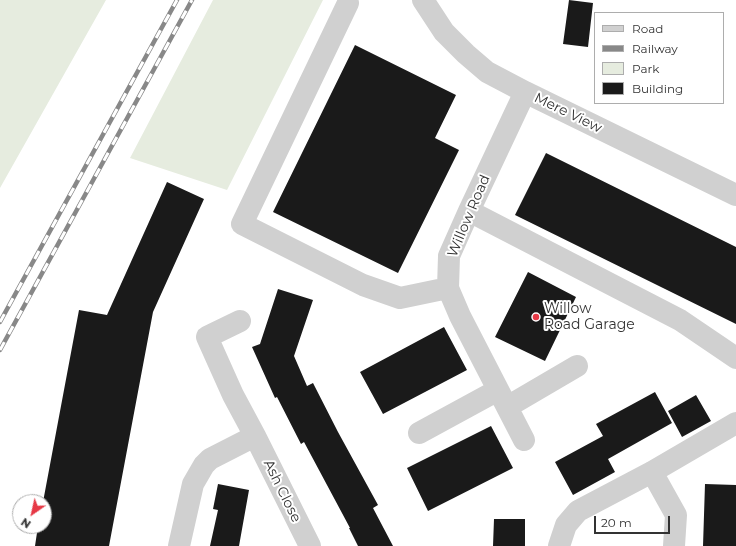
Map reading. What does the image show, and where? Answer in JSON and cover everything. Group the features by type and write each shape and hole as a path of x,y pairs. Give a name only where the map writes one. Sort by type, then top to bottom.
{"street":[{"name":"Mere View","path":"423,0 444,32 487,72 736,195"},
{"path":"348,3 242,224 363,285 400,298 448,288"},
{"name":"Willow Road","path":"524,440 460,316 448,288 449,256 525,92"},
{"path":"469,211 680,320 736,358"},
{"name":"Ash Close","path":"240,321 207,337 233,395 310,546"},
{"path":"419,433 578,366"},
{"path":"558,546 566,525 578,511 652,472 736,424"},
{"path":"179,546 194,484 204,465 210,459 255,436"},
{"path":"652,472 676,515 674,546"}],"green space":[{"path":"0,0 106,0 0,188"},
{"path":"213,0 323,0 227,190 130,158"}],"building":[{"path":"569,0 593,3 588,47 563,44"},
{"path":"355,45 456,95 435,138 459,150 398,273 273,212"},
{"path":"546,153 736,247 736,324 515,215"},
{"path":"167,182 204,199 153,312 109,546 35,546 37,534 52,534 52,494 44,494 79,310 107,315"},
{"name":"Willow Road Garage","path":"528,272 576,297 545,361 495,337"},
{"path":"278,289 313,300 294,356 307,386 313,383 378,505 373,508 393,546 358,546 304,442 301,444 277,397 275,398 252,347 260,344"},
{"path":"444,327 467,370 383,414 360,372"},
{"path":"655,392 672,423 608,459 615,472 573,495 555,462 603,436 596,424"},
{"path":"696,395 711,421 682,437 668,411"},
{"path":"491,426 513,468 428,511 407,468"},
{"path":"218,484 249,490 239,546 210,546 218,510 213,509"},
{"path":"705,484 736,485 736,546 703,546"},
{"path":"494,519 525,519 525,546 493,546"}],"railway":[{"path":"0,322 177,0"},
{"path":"0,350 192,0"}],"place":[{"name":"Willow Road Garage","path":"536,317"}]}
